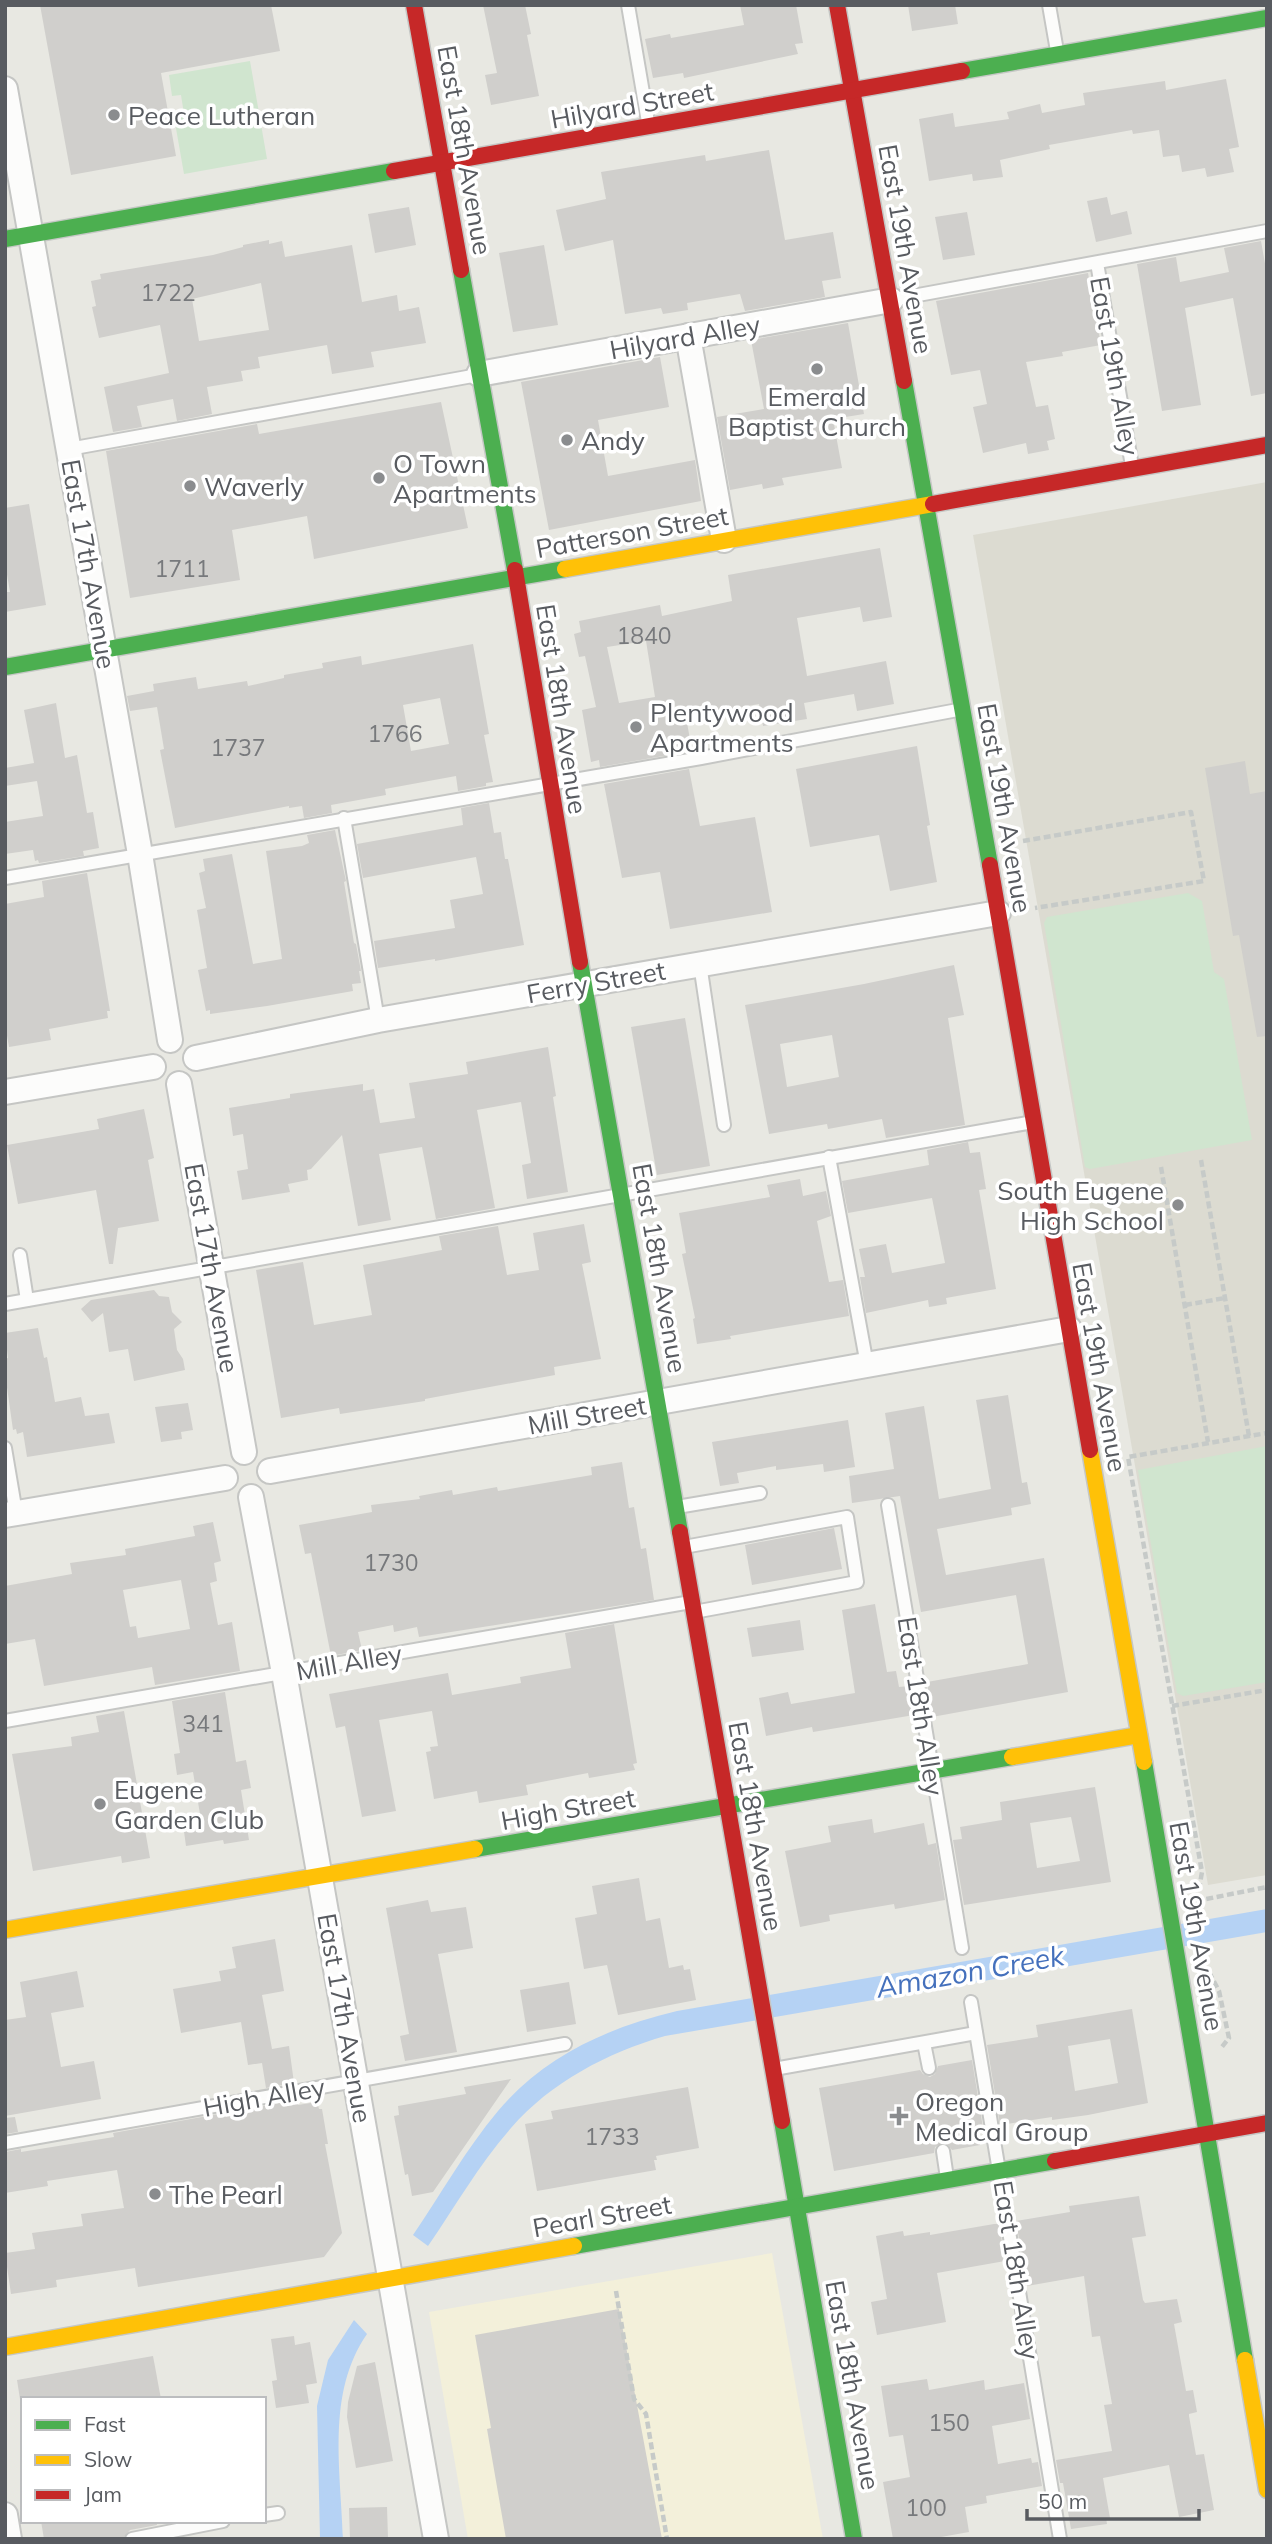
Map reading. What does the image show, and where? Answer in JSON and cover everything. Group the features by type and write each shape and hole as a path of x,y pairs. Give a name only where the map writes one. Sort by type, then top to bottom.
{"main road":[{"name":"East 18th Avenue","path":"414,5 516,577 854,2539"},
{"name":"East 19th Avenue","path":"836,5 963,709 1267,2490"},
{"name":"Hilyard Street","path":"5,239 1265,17"},
{"name":"Patterson Street","path":"5,667 1267,445"},
{"name":"High Street","path":"5,1930 1139,1735"},
{"name":"Pearl Street","path":"5,2347 1267,2123"}],"street":[{"name":"East 17th Avenue","path":"5,89 140,854 170,1040"},
{"name":"Hilyard Alley","path":"479,374 891,300"},
{"path":"688,336 724,540"},
{"name":"Ferry Street","path":"196,1058 378,1020 998,913"},
{"path":"170,1040 187,1044 196,1058 193,1075 179,1084 162,1081 152,1067 156,1050 170,1040"},
{"path":"5,1092 152,1067"},
{"name":"East 17th Avenue","path":"179,1084 244,1452"},
{"name":"Mill Street","path":"270,1471 1069,1329"},
{"path":"244,1452 261,1457 270,1471 265,1488 251,1497 234,1493 225,1478 230,1461 244,1452"},
{"path":"11,1514 225,1478"},
{"name":"East 17th Avenue","path":"251,1497 436,2539"},
{"path":"5,2515 9,2539"}],"lane":[{"path":"628,5 649,127"},
{"path":"1049,5 1057,55"},
{"path":"891,300 1267,231"},
{"name":"East 19th Alley","path":"1097,263 1133,469"},
{"path":"69,449 479,374"},
{"path":"5,878 963,709"},
{"path":"344,818 378,1020"},
{"path":"700,964 724,1125"},
{"path":"5,1304 1033,1122"},
{"path":"829,1157 867,1365"},
{"path":"20,1255 27,1300"},
{"path":"5,1448 11,1514"},
{"path":"676,1507 761,1493"},
{"name":"East 18th Alley","path":"888,1505 962,1948"},
{"name":"Mill Alley","path":"5,1721 694,1607 746,1604 756,1599 857,1582 847,1517 683,1547"},
{"name":"East 18th Alley","path":"971,2002 1060,2539"},
{"path":"774,2070 976,2034"},
{"path":"924,2043 929,2068"},
{"name":"High Alley","path":"5,2143 565,2044"},
{"path":"943,2151 947,2178"},
{"path":"132,2539 213,2523"}],"path":[{"path":"1023,841 1191,813 1202,867 1204,881 1035,908"},
{"path":"1201,1160 1249,1436"},
{"path":"1161,1167 1208,1443"},
{"path":"1185,1305 1225,1298"},
{"path":"1267,1433 1128,1457 1202,1872 1197,1901 1267,1887"},
{"path":"1172,1706 1267,1690"},
{"path":"1207,1967 1219,1991 1229,2038"},
{"path":"616,2291 634,2399 646,2414 667,2539"}],"shaded area":[{"name":"South Eugene High School","path":"1267,482 1267,1875 1208,1885 973,535"},
{"path":"772,2253 823,2539 468,2539 429,2312"}],"green space":[{"path":"250,61 267,159 184,174 174,117 184,114 181,95 172,96 169,75"},
{"path":"1188,893 1202,901 1214,972 1224,979 1252,1140 1090,1169 1085,1167 1044,923 1047,917"},
{"path":"1267,1446 1267,1682 1183,1696 1177,1693 1138,1470"}],"water":[{"name":"Amazon Creek","path":"1267,1909 1267,1932 665,2036 622,2051 562,2083 511,2128 478,2171 428,2246 413,2235 475,2141 516,2092 557,2059 603,2035 677,2011"},
{"path":"354,2320 367,2334 354,2357 341,2407 339,2459 343,2539 320,2539 317,2406 328,2360"}],"building":[{"name":"Peace Lutheran","path":"40,5 271,5 280,51 161,73 176,156 71,175"},
{"path":"483,5 525,5 531,34 527,35 539,96 491,105 485,75 497,73"},
{"path":"740,5 796,5 803,43 795,44 798,54 684,78 683,73 653,78 645,39 670,34 671,38 744,25"},
{"path":"908,5 955,5 958,24 912,31"},
{"path":"1226,79 1239,147 1229,149 1234,172 1207,177 1205,168 1182,172 1179,155 1163,157 1159,130 1133,134 1132,130 1049,145 1050,149 1000,160 1003,177 973,181 972,174 929,181 919,119 953,113 955,127 1009,119 1007,112 1040,104 1042,113 1085,105 1083,93 1165,81 1166,90"},
{"path":"769,150 785,240 833,232 841,278 822,281 825,297 745,311 740,294 687,303 688,310 663,314 661,308 625,314 613,240 565,251 556,210 606,199 601,172 705,155 706,161"},
{"path":"1107,197 1111,215 1127,211 1132,234 1096,242 1087,201"},
{"path":"409,207 416,245 375,253 368,214"},
{"path":"967,212 975,255 943,260 935,217"},
{"path":"269,240 269,244 282,241 285,257 352,245 362,302 397,295 399,311 419,307 426,343 371,352 374,367 332,374 327,345 258,357 260,368 241,371 243,381 207,387 212,414 177,421 173,399 137,406 142,427 113,432 104,387 169,373 160,325 99,338 92,307 96,306 91,281 101,279 100,274 213,255","holes":["261,283 269,330 199,341 192,299"]},
{"path":"1261,241 1267,275 1267,393 1251,396 1233,298 1185,308 1201,405 1162,411 1137,264 1176,257 1180,282 1229,272 1224,248"},
{"path":"544,245 558,325 513,332 499,253"},
{"path":"1088,273 1101,345 1062,352 1063,356 1026,362 1036,407 1048,405 1055,439 1047,441 1049,450 1028,454 1026,443 983,453 973,407 987,404 980,370 951,375 936,301"},
{"path":"848,323 864,414 833,419 842,468 782,478 784,485 763,489 762,484 730,490 717,417 764,409 751,340"},
{"name":"Andy","path":"660,357 669,407 598,420 608,476 695,460 701,501 549,530 521,382"},
{"path":"441,402 468,528 314,559 307,516 232,530 240,580 130,598 106,451 257,424 259,434"},
{"path":"29,504 46,605 5,612 5,592 10,592 5,563 5,508"},
{"path":"880,548 892,617 863,622 860,607 797,618 807,676 886,661 894,704 857,711 854,694 804,703 807,719 763,726 759,704 686,717 691,745 685,746 686,752 600,767 599,760 591,762 582,710 596,707 585,656 579,657 574,634 581,632 579,621 660,605 662,616 732,601 728,575","holes":["646,641 655,697 619,703 607,647"]},
{"path":"473,644 489,734 484,735 493,782 486,783 486,786 458,791 456,776 385,789 386,795 331,805 332,813 304,818 302,806 289,806 175,828 160,750 164,749 157,707 130,711 127,696 154,691 153,684 196,677 198,689 247,681 248,686 284,678 284,675 323,668 322,663 361,656 362,665","holes":["440,698 449,744 411,751 403,705"]},
{"path":"56,703 65,758 77,755 87,813 93,812 99,848 83,851 84,856 39,863 38,860 35,861 33,850 5,854 5,822 43,816 37,781 5,786 5,768 34,763 24,710"},
{"path":"917,746 937,882 890,891 879,835 810,847 796,769"},
{"path":"1245,761 1250,794 1267,791 1267,1036 1257,1037 1239,935 1233,936 1205,768"},
{"path":"689,769 700,826 755,817 772,912 670,929 660,872 622,878 604,784"},
{"path":"489,803 494,833 501,832 505,859 508,859 524,945 378,968 374,941 455,928 450,900 483,894 476,857 363,878 357,844 463,825 461,808"},
{"path":"335,830 346,881 344,882 361,983 352,984 353,991 210,1014 210,1010 206,1011 198,970 207,968 197,910 206,908 199,873 205,871 203,859 232,854 253,964 282,959 266,851 302,846 309,843 307,835"},
{"path":"87,873 110,1011 107,1011 108,1018 49,1029 51,1040 9,1047 5,1024 5,904 44,897 42,881"},
{"path":"954,965 964,1015 948,1018 965,1125 886,1138 882,1119 828,1129 827,1124 769,1134 745,1005","holes":["832,1035 839,1077 787,1087 780,1044"]},
{"path":"685,1018 710,1166 657,1175 631,1027"},
{"path":"548,1047 568,1192 527,1199 522,1165 531,1163 521,1102 477,1110 495,1208 436,1219 422,1147 379,1154 391,1220 358,1226 342,1135 311,1169 307,1170 308,1180 288,1184 290,1192 242,1200 237,1171 248,1169 243,1134 233,1136 229,1108 290,1098 290,1094 363,1084 363,1091 374,1089 380,1123 415,1118 409,1083 468,1074 466,1062"},
{"path":"144,1109 154,1158 148,1160 159,1221 118,1228 113,1264 109,1264 96,1190 18,1204 7,1145 99,1129 97,1119"},
{"path":"968,1142 970,1153 980,1152 986,1189 979,1190 996,1289 946,1298 947,1304 929,1307 928,1300 866,1313 860,1277 865,1277 859,1249 886,1244 892,1273 945,1263 932,1198 848,1213 842,1181 929,1165 927,1150"},
{"path":"800,1179 803,1196 826,1191 831,1216 817,1221 829,1282 843,1280 849,1316 697,1344 695,1318 682,1254 686,1253 679,1213 770,1197 767,1185"},
{"path":"584,1224 591,1262 582,1264 601,1359 554,1367 555,1375 425,1401 340,1414 339,1408 281,1418 256,1270 303,1262 314,1325 372,1315 363,1265 442,1250 439,1236 498,1226 507,1275 539,1270 533,1233"},
{"path":"154,1290 159,1296 169,1297 172,1312 182,1322 174,1329 177,1350 183,1359 185,1370 134,1381 128,1349 109,1352 103,1313 92,1322 81,1309 91,1300"},
{"path":"38,1328 44,1358 47,1357 55,1402 81,1397 85,1416 109,1413 115,1443 27,1457 23,1432 17,1434 16,1429 13,1430 5,1373 5,1359 8,1358 5,1333"},
{"path":"1008,1395 1022,1483 1027,1482 1031,1504 1011,1508 1012,1515 937,1529 946,1575 1044,1558 1068,1692 932,1717 927,1682 1028,1664 1016,1595 921,1612 900,1496 852,1503 849,1476 894,1469 885,1413 924,1406 939,1499 991,1489 976,1400"},
{"path":"188,1403 193,1430 181,1432 182,1439 161,1442 155,1407"},
{"path":"848,1420 855,1467 824,1472 823,1464 776,1470 776,1466 737,1473 739,1483 720,1486 712,1442"},
{"path":"622,1462 629,1508 634,1507 641,1549 646,1548 654,1600 419,1637 417,1627 394,1632 393,1625 358,1632 362,1650 331,1656 311,1553 305,1554 299,1525 372,1512 371,1505 420,1499 419,1496 452,1490 453,1495 497,1487 498,1491 592,1475 591,1467"},
{"path":"213,1522 221,1561 214,1563 217,1581 210,1583 218,1625 232,1622 240,1671 155,1685 152,1667 44,1686 35,1639 5,1644 5,1586 72,1574 70,1563 126,1555 125,1549 195,1536 193,1526","holes":["181,1580 190,1629 138,1638 136,1626 130,1627 123,1590"]},
{"path":"834,1528 842,1569 752,1585 745,1545"},
{"path":"875,1604 887,1672 896,1671 899,1687 909,1686 914,1715 813,1732 812,1727 766,1736 759,1698 788,1692 791,1704 855,1693 842,1610"},
{"path":"800,1620 804,1650 752,1657 747,1628"},
{"path":"614,1624 637,1763 633,1764 635,1770 589,1778 588,1773 526,1785 528,1795 479,1803 477,1791 434,1799 426,1752 431,1751 430,1747 438,1746 432,1711 379,1720 396,1811 362,1817 345,1726 336,1728 329,1694 448,1673 452,1695 521,1683 520,1677 571,1668 565,1633"},
{"path":"225,1692 236,1762 246,1760 251,1788 241,1790 249,1840 224,1844 223,1840 186,1846 182,1817 200,1814 193,1772 177,1775 174,1754 180,1753 172,1701"},
{"name":"Eugene Garden Club","path":"124,1711 150,1858 122,1863 121,1856 33,1871 12,1754 72,1746 71,1737 99,1732 96,1716"},
{"path":"1095,1787 1111,1882 964,1905 953,1840 962,1839 960,1827 1002,1820 1000,1802","holes":["1071,1817 1080,1861 1037,1868 1030,1823"]},
{"path":"872,1819 874,1833 924,1823 928,1845 936,1843 945,1900 895,1909 894,1904 829,1915 830,1921 800,1927 785,1851 831,1842 828,1826"},
{"path":"639,1878 646,1921 660,1918 669,1968 683,1965 684,1970 690,1969 696,2000 618,2015 607,1965 584,1969 575,1918 597,1914 592,1886"},
{"path":"428,1900 431,1912 466,1907 473,1948 438,1954 457,2052 405,2061 400,2036 409,2034 386,1908"},
{"path":"275,1939 284,1991 262,1995 272,2049 289,2046 294,2083 266,2088 262,2063 248,2065 241,2022 181,2033 173,1989 221,1981 219,1971 236,1968 232,1947"},
{"path":"77,1971 84,2007 51,2013 61,2067 94,2061 101,2099 5,2116 5,2020 26,2017 20,1982"},
{"path":"569,1982 576,2024 527,2032 520,1990"},
{"path":"1132,2009 1148,2103 1088,2115 1000,2125 987,2045 1038,2037 1036,2025","holes":["1110,2039 1118,2083 1075,2091 1068,2046"]},
{"name":"Oregon Medical Group","path":"972,2060 983,2128 977,2128 980,2145 952,2150 947,2143 941,2143 935,2147 934,2153 834,2171 819,2088 920,2070 930,2077 935,2074 938,2066"},
{"path":"511,2079 433,2192 412,2196 408,2174 405,2175 394,2116 399,2115 398,2106 466,2094 464,2087"},
{"path":"688,2087 699,2148 656,2156 656,2170 537,2191 525,2124 553,2119 551,2111"},
{"name":"The Pearl","path":"297,2100 298,2105 317,2102 319,2109 322,2109 328,2144 325,2144 342,2233 324,2257 138,2287 135,2268 56,2280 57,2287 11,2294 5,2253 35,2249 32,2233 83,2226 81,2214 124,2208 117,2170 47,2181 48,2186 5,2193 5,2152 21,2149 21,2152 114,2137 113,2133"},
{"path":"15,2117 18,2132 5,2134 5,2118"},
{"path":"1139,2196 1146,2236 1132,2238 1143,2300 1145,2303 1177,2299 1182,2322 1174,2324 1186,2391 1193,2390 1197,2412 1189,2416 1196,2455 1204,2454 1214,2510 1179,2517 1169,2465 1103,2478 1110,2518 1106,2518 1107,2524 1071,2529 1056,2460 1112,2451 1104,2405 1112,2404 1100,2336 1092,2337 1084,2276 1027,2286 1016,2221 1070,2212 1069,2206"},
{"path":"999,2224 1005,2261 937,2273 946,2322 877,2335 871,2302 887,2299 876,2236 903,2231 904,2236 930,2232 930,2235"},
{"path":"619,2309 662,2539 506,2539 487,2429 491,2428 475,2335"},
{"path":"294,2336 295,2345 310,2342 317,2383 306,2385 309,2403 276,2408 272,2381 277,2380 271,2339"},
{"path":"153,2356 161,2397 20,2399 17,2380"},
{"path":"375,2362 393,2461 356,2468 347,2417 348,2402 357,2366"},
{"path":"927,2379 929,2390 984,2380 985,2390 1024,2383 1030,2419 992,2426 998,2464 1031,2458 1032,2463 1038,2462 1042,2486 986,2496 987,2503 965,2507 969,2532 930,2539 893,2539 883,2482 910,2477 903,2435 889,2437 881,2386"},
{"path":"387,2507 388,2539 350,2539 349,2508"},
{"path":"41,2523 157,2525 130,2530 124,2537 113,2539 44,2539"}],"traffic: fast":[{"path":"962,71 1267,18"},
{"path":"5,239 394,171"},
{"path":"461,270 515,570"},
{"path":"904,381 990,865"},
{"path":"5,667 565,569"},
{"path":"580,962 680,1532"},
{"path":"475,1849 1012,1757"},
{"path":"1144,1762 1245,2360"},
{"path":"782,2121 854,2539"},
{"path":"574,2246 1055,2161"}],"traffic: slow":[{"path":"565,569 933,504"},
{"path":"1090,1450 1144,1762"},
{"path":"1012,1757 1139,1735"},
{"path":"5,1930 475,1849"},
{"path":"5,2347 574,2246"},
{"path":"1245,2360 1267,2490"}],"traffic: jam":[{"path":"414,5 461,270"},
{"path":"837,5 904,381"},
{"path":"394,171 962,71"},
{"path":"933,504 1267,445"},
{"path":"515,570 580,962"},
{"path":"990,865 1090,1450"},
{"path":"680,1532 782,2121"},
{"path":"1055,2161 1267,2123"}],"place":[{"name":"Peace Lutheran","path":"114,115"},
{"name":"Emerald Baptist Church","path":"817,369"},
{"name":"Andy","path":"567,440"},
{"name":"O Town Apartments","path":"379,478"},
{"name":"Waverly","path":"190,486"},
{"name":"Plentywood Apartments","path":"636,727"},
{"name":"South Eugene High School","path":"1178,1205"},
{"name":"Eugene Garden Club","path":"100,1804"},
{"name":"Oregon Medical Group","path":"899,2116"},
{"name":"The Pearl","path":"155,2194"}]}
